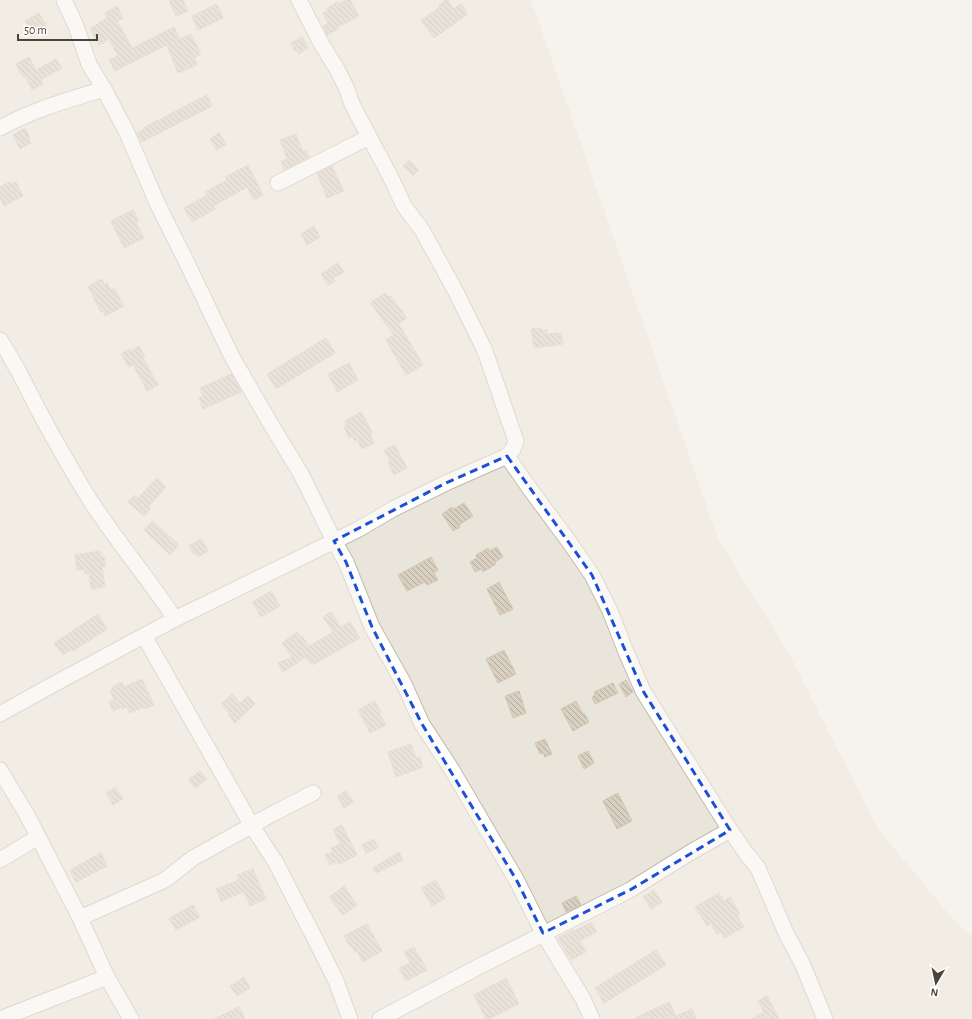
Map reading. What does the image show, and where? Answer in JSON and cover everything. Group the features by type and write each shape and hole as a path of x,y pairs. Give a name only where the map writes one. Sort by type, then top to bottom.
{"street":[{"path":"64,0 76,26 89,64 127,133 158,206 232,358 301,474 346,562 372,627 404,684 422,724 452,770 516,881 543,933 583,999 592,1019"},
{"path":"0,714 175,619 359,529 393,509 446,483 507,456 513,449 516,441 485,351 456,292 422,230 404,206 352,104 337,69 322,45 299,0"},
{"path":"0,128 14,120 56,104 104,89"},
{"path":"278,183 369,137"},
{"path":"0,340 86,493 108,527 158,593 175,619"},
{"path":"507,456 592,575 610,611 643,691 730,830 758,868 786,933 802,963 824,1019"},
{"path":"144,636 252,826 276,863 336,981 350,1019"},
{"path":"0,770 27,815 80,918 107,977 131,1019"},
{"path":"80,918 165,880 193,858 313,793"},
{"path":"380,1019 543,933 630,890 691,852 730,830"},
{"path":"0,860 38,837"},
{"path":"0,1019 107,977"}],"highlighted area":[{"path":"507,456 592,575 643,691 730,830 630,890 543,933 517,881 422,724 372,627 346,562 334,541 446,483"}],"shaded area":[{"path":"0,0 531,0 718,539 788,652 878,829 956,923 972,936 972,1019 0,1019"}],"building":[{"path":"169,0 183,0 188,11 176,16"},
{"path":"346,0 350,0 359,16 338,27 339,29 327,35 323,26 328,23 323,13 328,10 327,8 337,2 338,4"},
{"path":"448,0 454,9 461,4 468,14 434,38 421,20 440,7 439,5"},
{"path":"217,4 223,18 198,30 192,16"},
{"path":"117,6 123,18 117,21 132,48 174,27 180,39 191,34 201,54 195,57 197,65 178,73 167,45 115,71 109,60 118,56 109,39 99,45 90,28 107,18 105,13"},
{"path":"39,13 47,26 34,34 25,21"},
{"path":"302,37 308,48 299,54 297,50 295,51 291,43"},
{"path":"29,57 36,70 56,59 62,68 41,80 43,84 32,90 25,76 23,77 16,64"},
{"path":"207,95 212,106 142,142 137,133 144,129 143,128"},
{"path":"25,128 31,143 20,149 13,135"},
{"path":"219,133 226,145 216,150 210,139"},
{"path":"296,134 303,152 307,150 309,157 284,170 281,161 287,159 280,140"},
{"path":"409,160 419,170 413,176 403,166"},
{"path":"248,165 263,195 254,200 247,187 213,206 215,209 192,222 184,208 207,195 205,192 227,180 225,177"},
{"path":"332,166 344,191 327,198 317,173"},
{"path":"10,182 11,185 16,182 23,196 4,206 0,198 0,187"},
{"path":"133,210 139,221 136,222 144,238 124,248 111,221"},
{"path":"314,226 320,237 307,245 301,234"},
{"path":"338,263 344,272 333,278 335,281 328,285 321,274"},
{"path":"102,279 104,285 107,283 111,290 114,288 124,306 105,316 103,311 101,312 88,286"},
{"path":"385,293 389,297 391,296 407,318 399,324 423,365 406,375 386,340 394,335 370,303"},
{"path":"541,328 541,330 547,330 547,334 561,333 563,344 534,348 531,329"},
{"path":"326,338 335,353 276,389 267,374"},
{"path":"139,346 145,357 143,358 158,385 147,391 133,365 129,367 121,354 130,349 131,351"},
{"path":"349,363 358,380 337,392 328,374"},
{"path":"232,374 241,392 203,409 199,398 203,396 200,388"},
{"path":"361,412 372,432 370,434 374,443 362,449 357,440 355,441 352,436 349,438 344,427 347,425 345,421"},
{"path":"395,445 407,468 394,475 388,462 390,461 384,450"},
{"path":"157,478 166,487 149,506 151,508 144,516 128,502 135,495 138,498"},
{"path":"464,503 473,516 453,531 442,514 452,507 454,509"},
{"path":"153,521 179,545 170,555 144,530"},
{"path":"201,539 208,551 198,557 189,546"},
{"path":"497,547 503,557 495,562 496,564 483,572 482,569 475,572 470,562 477,558 476,555 488,548 489,551"},
{"path":"100,551 101,557 104,557 106,566 102,567 105,587 91,589 89,573 85,574 85,570 77,570 75,555"},
{"path":"431,557 438,570 434,573 438,580 427,585 425,582 407,591 398,575"},
{"path":"499,582 513,609 500,615 487,589"},
{"path":"271,591 280,606 261,617 252,602"},
{"path":"331,612 341,627 350,622 360,638 312,665 306,657 283,672 278,663 292,657 282,643 297,632 309,646 332,633 333,632 323,617"},
{"path":"98,614 107,629 73,651 72,649 63,655 54,643"},
{"path":"504,650 516,674 498,683 486,659"},
{"path":"142,679 154,705 144,709 143,707 130,713 126,707 113,711 109,702 114,700 110,690 113,689 112,687 122,682 124,687"},
{"path":"626,680 633,692 626,697 619,684"},
{"path":"613,683 618,693 595,704 592,697 595,695 594,692"},
{"path":"519,691 526,713 513,718 505,696"},
{"path":"232,694 240,703 248,696 255,704 235,723 221,704"},
{"path":"375,701 381,712 379,713 386,725 370,733 358,710"},
{"path":"576,701 589,722 573,731 561,709"},
{"path":"545,739 552,754 545,757 543,753 540,754 535,743"},
{"path":"411,744 416,758 420,757 423,767 396,777 388,752"},
{"path":"588,751 594,763 584,769 578,756"},
{"path":"200,771 207,779 195,788 188,780"},
{"path":"115,787 123,799 113,805 106,793"},
{"path":"346,791 354,802 344,808 337,796"},
{"path":"618,793 632,821 617,829 603,801"},
{"path":"342,825 357,855 339,864 338,861 330,865 325,855 333,852 331,848 340,844 333,829"},
{"path":"374,839 378,848 366,853 362,845"},
{"path":"399,852 403,860 376,873 373,868"},
{"path":"101,853 107,866 76,882 70,870"},
{"path":"253,869 266,899 250,906 244,892 221,901 216,889 239,880 237,875"},
{"path":"436,880 446,898 432,906 421,888"},
{"path":"344,886 357,905 343,915 329,897"},
{"path":"654,890 662,902 651,909 643,897"},
{"path":"719,893 724,901 730,897 740,914 737,915 744,927 724,938 721,932 717,934 711,924 707,926 695,907"},
{"path":"576,896 581,905 566,912 562,903"},
{"path":"193,905 200,917 176,930 169,918"},
{"path":"591,922 597,932 580,941 586,952 571,960 558,938"},
{"path":"367,924 382,951 363,962 357,951 355,952 352,946 350,947 344,936"},
{"path":"414,947 427,970 406,981 399,968 410,963 404,952"},
{"path":"656,950 666,965 604,1003 595,988"},
{"path":"244,977 250,988 237,996 230,986"},
{"path":"506,978 519,1004 489,1019 486,1019 474,995"},
{"path":"767,996 779,1019 751,1019 764,1012 758,1001"},
{"path":"669,1002 676,1016 692,1009 696,1019 633,1019"},
{"path":"239,1007 245,1019 214,1019"}]}
